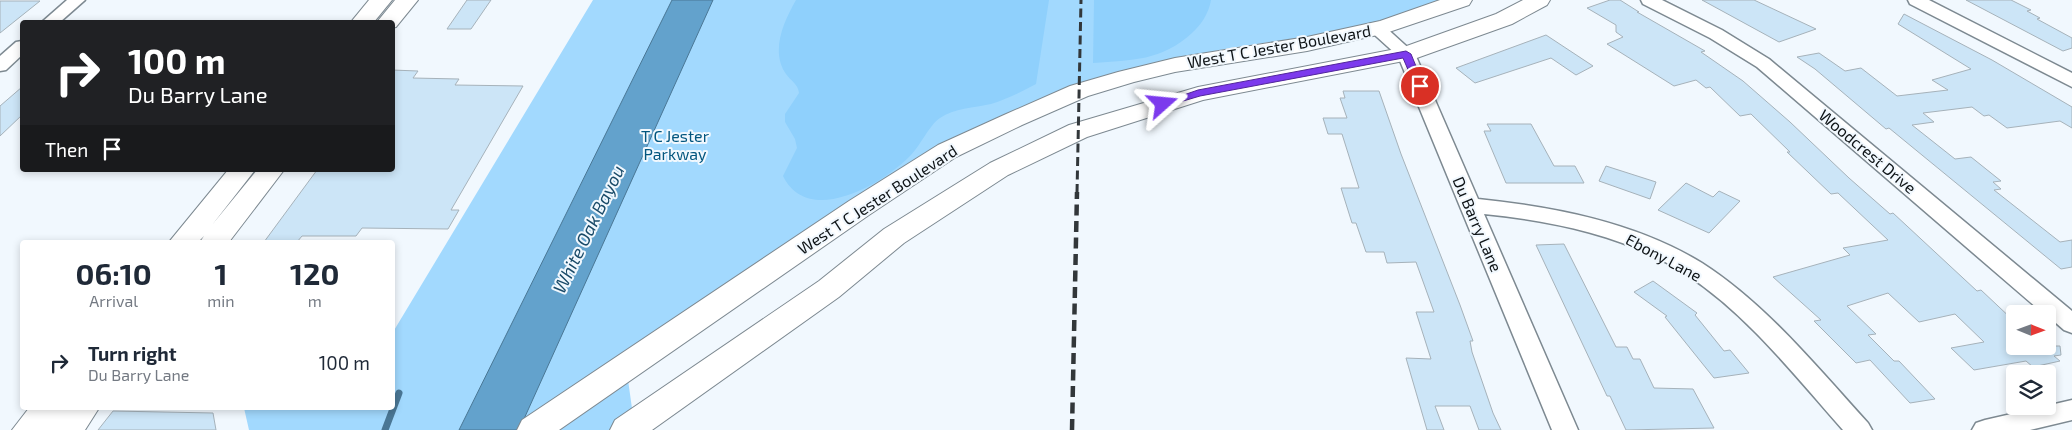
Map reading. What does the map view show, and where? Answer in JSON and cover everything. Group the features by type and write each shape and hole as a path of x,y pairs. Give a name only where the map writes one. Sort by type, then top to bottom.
{"main road":[{"path":"364,20 381,0"},
{"path":"390,20 407,0"},
{"name":"West T C Jester Boulevard","path":"534,430 859,208 947,151 1013,120 1078,91 1175,65 1307,44 1376,28 1461,0"},
{"name":"West T C Jester Boulevard","path":"627,430 829,289 894,236 999,168 1078,132 1198,94 1406,54 1504,19 1539,0"},
{"path":"1175,65 1198,94"},
{"path":"185,240 240,172"},
{"path":"216,240 269,172"},
{"path":"859,208 894,236"},
{"path":"29,430 46,410"},
{"path":"66,430 81,410"}],"street":[{"path":"52,20 77,0"},
{"name":"Woodcrest Drive","path":"1649,0 1716,34 1763,63 2072,324"},
{"path":"1916,0 1993,37 2072,81"},
{"name":"Du Barry Lane","path":"1376,28 1406,54 1565,430"},
{"path":"0,66 20,48"},
{"name":"Ebony Lane","path":"1471,205 1578,220 1633,238 1697,271 1756,320 1859,430"},
{"path":"1985,430 2072,410"}],"green space":[{"name":"T C Jester Parkway","path":"593,0 1441,0 1373,23 1319,35 1230,48 1171,60 1054,94 963,134 905,167 624,351 635,430 249,430 244,410 395,410 395,329"}],"shaded area":[{"path":"796,0 1049,0 1036,84 997,102 958,110 940,118 909,157 897,168 863,189 845,196 826,200 809,198 794,191 783,176 797,148 795,139 785,122 785,114 799,93 797,87 781,65 779,46 783,27"},
{"path":"1094,0 1211,0 1204,18 1192,33 1169,49 1134,60 1093,63"}],"water":[{"name":"White Oak Bayou","path":"672,0 713,0 519,430 459,430"}],"building":[{"path":"467,0 491,0 471,29 447,29"},
{"path":"1610,0 1620,0 1639,12 1637,12 1705,51 1701,52 1743,81 1849,178 1890,214 1893,213 1977,291 1981,290 2006,314 2006,355 2056,355 2056,346 2060,346 2061,355 2054,356 2060,361 2042,365 2031,365 2026,361 1974,370 1951,348 1984,342 1955,314 1919,322 1888,293 1847,306 1876,334 1868,335 1894,361 1899,361 1935,399 1910,403 1870,360 1856,363 1814,321 1821,320 1773,277 1850,255 1843,248 1888,240 1838,193 1831,194 1751,114 1740,116 1710,87 1706,88 1696,80 1674,86 1607,44 1623,37 1616,32 1616,25 1587,8"},
{"path":"1702,0 1754,0 1816,29 1779,42"},
{"path":"1966,0 2011,0 2031,10 2027,11 2040,18 2037,19 2072,38 2072,48 2063,51"},
{"path":"0,1 40,1 0,33"},
{"path":"1904,14 1992,60 2072,107 2072,128 2060,121 2007,128 1989,115 1984,116 1972,107 1923,113 1934,122 1912,125 1955,159 1971,157 2001,181 1993,182 2001,189 1994,190 2060,242 2072,240 2072,267 2061,269 1889,128 1886,129 1815,69 1797,57 1819,53 1845,71 1861,68 1897,96 1948,90 1932,80 1971,69 1898,24"},
{"path":"1546,35 1593,66 1576,75 1551,58 1475,83 1456,68"},
{"path":"395,70 418,71 413,78 459,79 455,85 523,86 451,210 459,210 448,229 362,228 356,236 302,236 299,240 265,240 316,172 395,172"},
{"path":"20,89 20,117 0,136 0,106"},
{"path":"1343,91 1379,91 1401,154 1473,341 1470,341 1472,352 1493,413 1501,430 1479,430 1470,406 1435,406 1444,430 1427,430 1406,358 1431,359 1416,312 1434,312 1416,262 1387,263 1384,252 1366,252 1356,223 1352,223 1341,188 1359,188 1342,134 1328,134 1323,118 1347,118 1340,98 1345,98"},
{"path":"1487,124 1531,124 1554,166 1575,166 1584,183 1506,183 1484,131 1491,131"},
{"path":"1606,166 1656,182 1650,199 1599,181"},
{"path":"1686,183 1713,197 1719,191 1740,201 1709,233 1658,210"},
{"path":"1564,244 1616,347 1627,347 1633,359 1640,359 1654,388 1693,389 1714,428 1626,430 1610,396 1607,396 1536,245"},
{"path":"1653,281 1697,313 1695,315 1724,351 1730,350 1749,373 1714,378 1665,317 1667,316 1634,292"},
{"path":"113,411 213,413 216,430 98,430"}],"waterway":[{"path":"395,404 399,393"},
{"path":"385,430 393,410"}],"railway":[{"path":"1077,193 1081,0"},
{"path":"1072,430 1077,192"}],"route":[{"path":"1163,104 1198,94 1285,76 1406,54 1420,86"}]}
